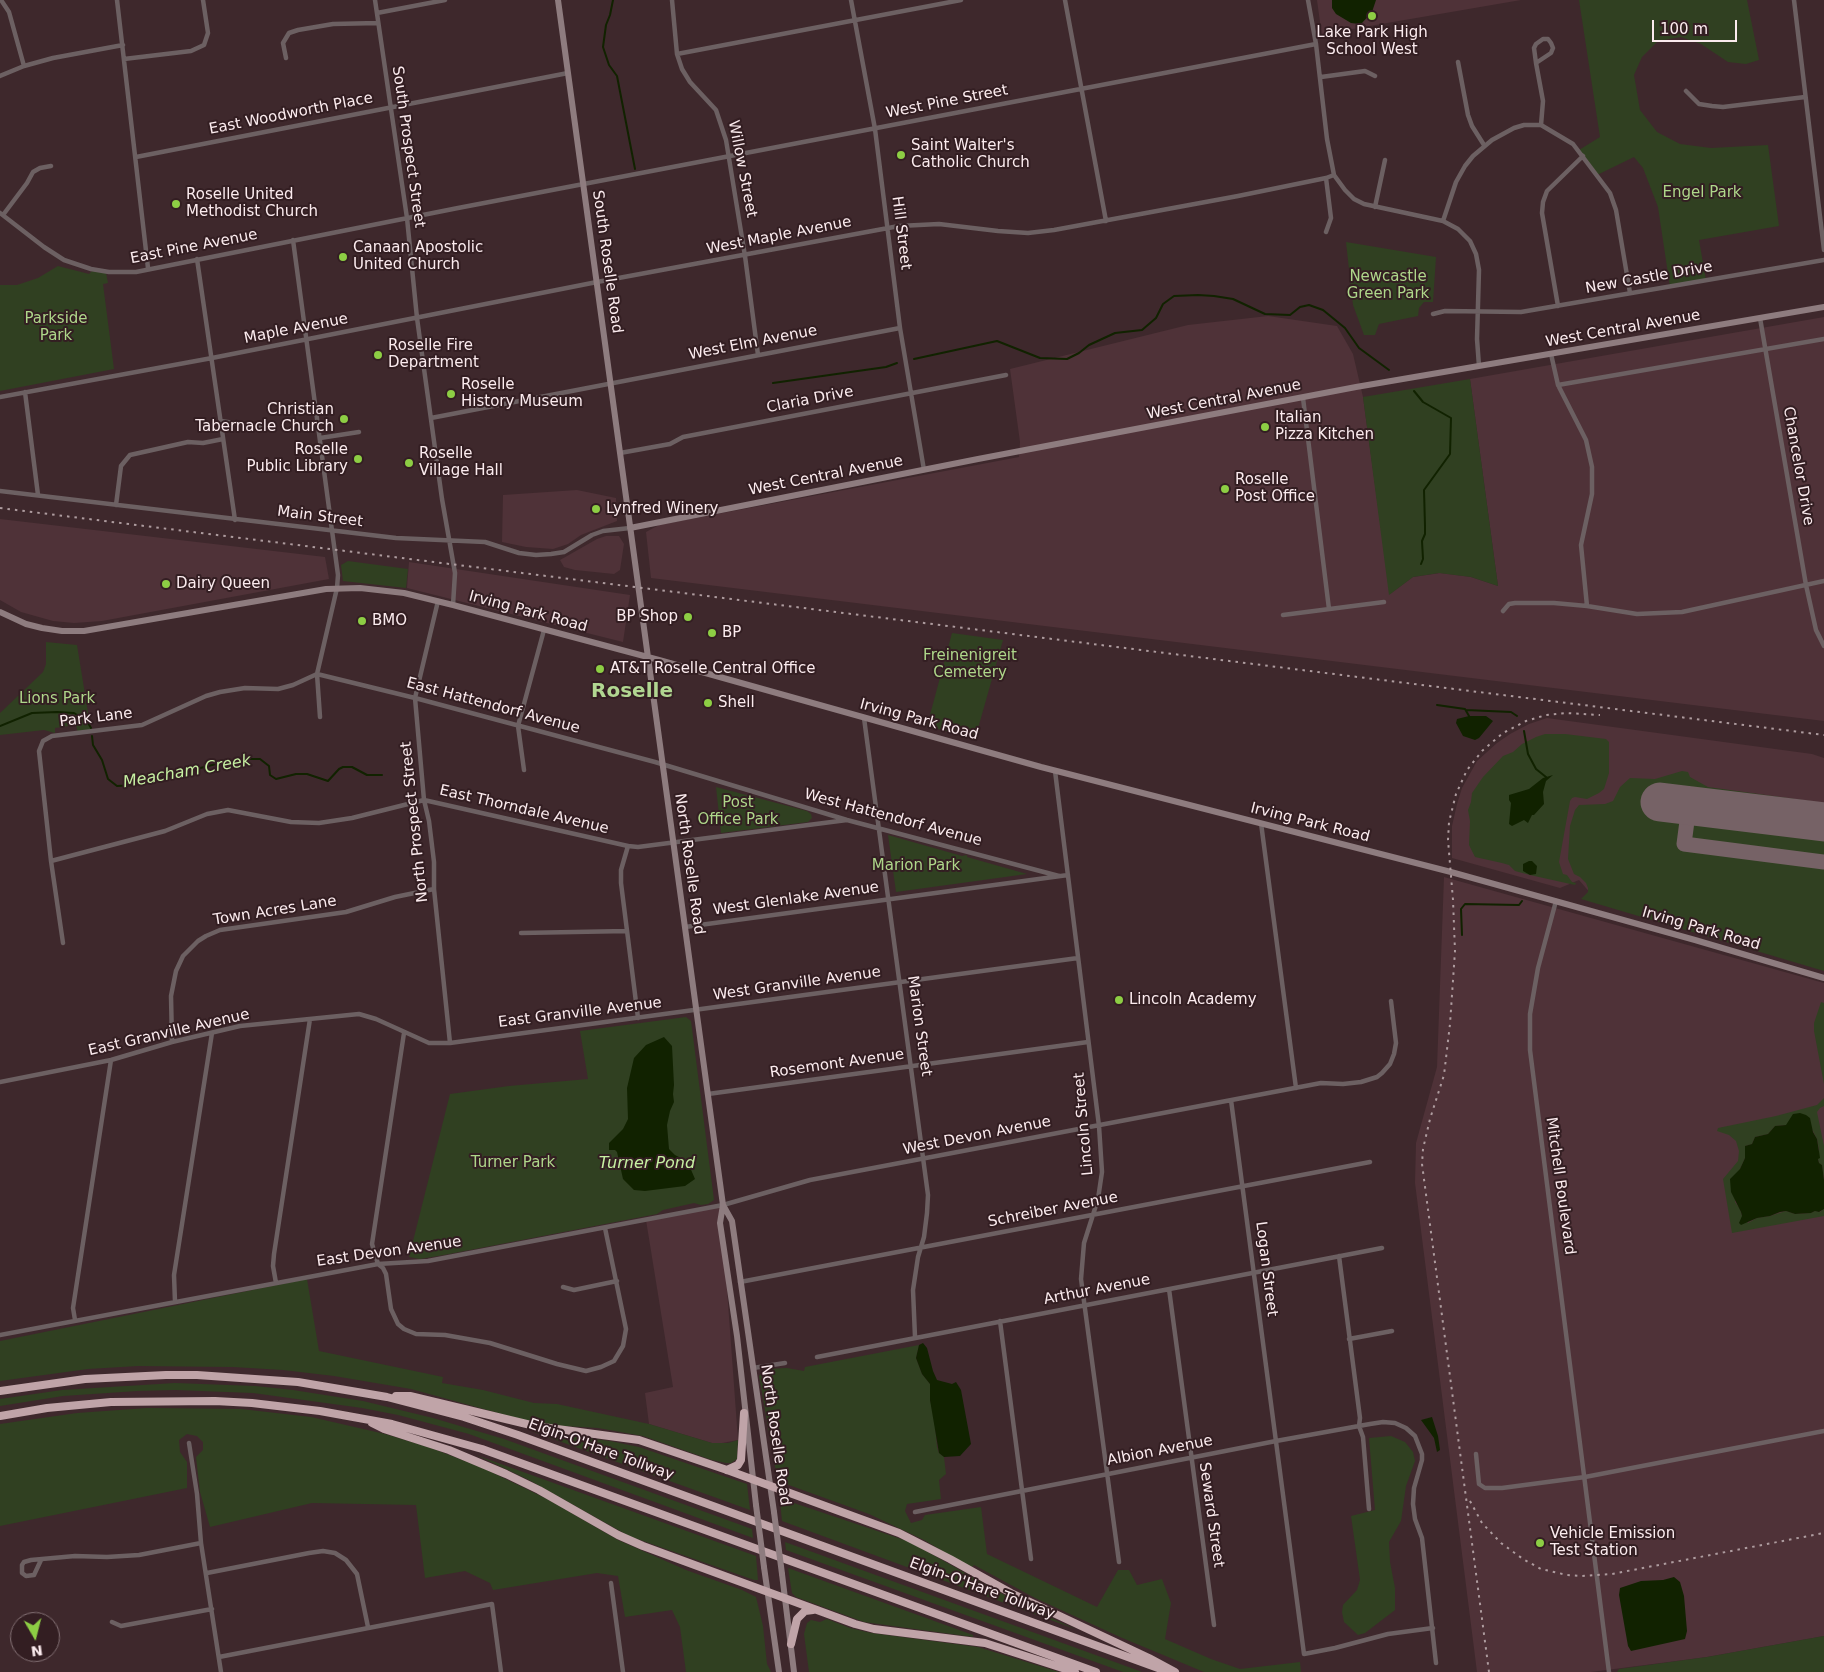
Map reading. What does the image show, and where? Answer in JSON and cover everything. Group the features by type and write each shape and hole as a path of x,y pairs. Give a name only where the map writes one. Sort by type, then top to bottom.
{"highway":[{"name":"Elgin-O'Hare Tollway","path":"0,1391 85,1379 197,1375 298,1382 387,1397 464,1417 518,1435 1169,1672"},
{"path":"387,1397 410,1396 527,1425 639,1440 728,1470 900,1533 1011,1593 1175,1672"},
{"path":"0,1416 75,1405 137,1401 215,1400 284,1406 358,1417 427,1433 482,1449 1096,1672"},
{"path":"728,1470 738,1465 741,1460 744,1412"},
{"path":"358,1417 384,1429 477,1460 539,1490 643,1546 814,1610 855,1624 874,1628 984,1643 1075,1672"},
{"path":"791,1644 797,1619 805,1612 814,1610"}],"main road":[{"name":"South Roselle Road","path":"558,0 630,528"},
{"name":"West Central Avenue","path":"630,528 1303,398 1824,307"},
{"name":"North Roselle Road","path":"630,528 723,1204 720,1223 734,1320 752,1480 779,1672"},
{"name":"Irving Park Road","path":"0,612 39,627 62,631 84,631 337,588 384,590 453,604 1055,771 1556,901 1824,978"},
{"name":"North Roselle Road","path":"723,1204 732,1221 774,1512 794,1672"}],"street":[{"path":"117,0 148,268"},
{"path":"124,59 192,51 204,45 208,33 203,0"},
{"name":"South Prospect Street","path":"375,0 406,218 417,318 455,573 453,604"},
{"path":"377,13 445,0"},
{"name":"Willow Street","path":"672,0 677,54 686,76 710,102 719,115 745,256 758,355"},
{"name":"Hill Street","path":"851,0 875,128 900,328 924,470"},
{"path":"677,54 961,0"},
{"path":"1066,0 1106,220 1212,201 1334,175"},
{"path":"1308,0 1321,77 1334,175 1338,182 1354,198 1364,204 1444,221 1463,233 1474,250 1478,270 1476,339 1479,366"},
{"path":"1794,0 1824,250"},
{"path":"2,1 9,12 24,66"},
{"path":"286,58 284,43 289,33 333,24 378,23"},
{"path":"1536,63 1551,54 1553,48 1548,40 1543,39 1534,48 1536,63 1543,101 1541,125"},
{"name":"West Pine Street","path":"584,184 1316,44"},
{"path":"0,76 24,66 53,58 123,45"},
{"path":"1458,62 1468,115 1472,126 1484,145"},
{"path":"1321,77 1365,71 1375,76"},
{"name":"East Woodworth Place","path":"136,157 568,73"},
{"path":"1686,91 1699,104 1712,106 1805,97"},
{"path":"1444,221 1456,182 1465,166 1484,145 1514,128 1524,125 1541,125 1573,144 1602,181 1616,210 1630,293"},
{"path":"1558,306 1542,213 1543,202 1547,191 1583,156"},
{"path":"1375,207 1385,160"},
{"path":"1,214 27,184 33,172 40,168 51,166"},
{"path":"1326,178 1331,218 1326,232"},
{"name":"East Pine Avenue","path":"1,214 64,260 111,272 136,272 148,268 584,184"},
{"name":"West Maple Avenue","path":"597,282 915,224 939,224 1028,233 1106,220"},
{"path":"293,240 338,576 337,588 317,674 320,717"},
{"path":"197,259 235,520"},
{"name":"New Castle Drive","path":"1433,314 1445,311 1521,312 1824,260"},
{"name":"Maple Avenue","path":"0,397 307,340 597,282"},
{"name":"Chancelor Drive","path":"1760,318 1806,585 1816,630 1824,646"},
{"name":"West Elm Avenue","path":"431,418 900,328"},
{"path":"1558,385 1824,339"},
{"path":"1551,354 1558,385 1586,440 1592,467 1592,494 1581,539 1586,606"},
{"name":"Claria Drive","path":"620,453 670,444 683,437 1006,376"},
{"path":"25,392 38,495"},
{"path":"1303,398 1329,609"},
{"path":"221,421 268,428"},
{"path":"320,438 358,432"},
{"path":"116,505 121,466 130,454 188,442 203,443 223,439"},
{"name":"Main Street","path":"0,490 235,520 396,538 485,542 519,553 551,554 564,552 592,534 630,528"},
{"path":"1503,611 1509,604 1515,603 1554,603 1637,614 1682,612 1824,581"},
{"name":"North Prospect Street","path":"438,601 415,698 424,800 434,862 434,890 450,1043"},
{"path":"1283,614 1384,602"},
{"path":"524,770 518,726 544,630"},
{"name":"East Hattendorf Avenue","path":"317,674 415,698 663,765"},
{"name":"Park Lane","path":"63,943 51,861 39,751 43,741 52,736 142,725 206,696 245,688 278,688 293,685 317,674"},
{"name":"Marion Street","path":"864,718 924,1158 928,1204 913,1290 915,1338"},
{"name":"West Hattendorf Avenue","path":"663,765 847,820 1059,876"},
{"name":"Lincoln Street","path":"1055,771 1099,1126 1102,1172 1098,1199 1084,1243 1081,1279 1119,1562"},
{"name":"East Thorndale Avenue","path":"51,861 165,831 220,810 236,810 291,822 319,823 352,818 424,800 638,847 847,820"},
{"path":"1261,823 1296,1088"},
{"path":"628,846 622,863 620,877 638,1018"},
{"name":"West Glenlake Avenue","path":"685,927 1068,875"},
{"name":"Town Acres Lane","path":"172,1042 171,996 176,971 183,956 206,936 220,930 346,912 395,897 434,890"},
{"name":"Mitchell Boulevard","path":"1556,901 1538,968 1530,1014 1529,1044 1609,1672"},
{"path":"521,933 627,931"},
{"name":"West Granville Avenue","path":"697,1011 1078,958"},
{"name":"West Devon Avenue","path":"723,1204 810,1180 924,1158 1321,1083 1344,1084 1361,1082 1377,1077 1382,1073 1390,1064 1396,1048 1391,1001"},
{"name":"East Granville Avenue","path":"0,1082 111,1060 172,1042 240,1026 359,1014 376,1019 429,1043 450,1043 697,1011"},
{"path":"276,1283 273,1266 274,1254 310,1019"},
{"path":"175,1302 174,1275 212,1033"},
{"path":"404,1033 372,1244 378,1264 386,1274 394,1317 398,1324 416,1334 445,1335 490,1343 557,1364 586,1370 601,1367 614,1361 623,1346 626,1329 605,1228"},
{"name":"Rosemont Avenue","path":"708,1094 1088,1042"},
{"path":"75,1320 73,1308 111,1060"},
{"name":"Logan Street","path":"1231,1100 1304,1654 1388,1634 1432,1628"},
{"name":"Schreiber Avenue","path":"740,1282 1370,1162"},
{"name":"East Devon Avenue","path":"0,1334 378,1264 428,1261 723,1204"},
{"name":"Arthur Avenue","path":"817,1357 1382,1248"},
{"path":"1339,1256 1360,1418 1359,1426 1363,1437 1369,1509"},
{"path":"563,1287 574,1290 616,1281"},
{"name":"Seward Street","path":"1169,1289 1214,1625"},
{"path":"1000,1321 1031,1559"},
{"path":"1349,1339 1392,1332"},
{"path":"753,1368 785,1363"},
{"name":"Albion Avenue","path":"915,1512 1276,1441 1389,1422 1401,1425 1408,1430 1418,1443 1422,1454 1414,1488 1413,1504 1414,1519 1422,1538 1432,1628"},
{"path":"1476,1454 1479,1484 1485,1488 1545,1483 1584,1477 1824,1431"},
{"path":"189,1443 197,1494 201,1543 221,1672"},
{"path":"40,1560 34,1575 26,1576 22,1573 24,1562 40,1560 75,1556 139,1555 201,1543"},
{"path":"206,1573 309,1553 323,1551 335,1553 346,1560 357,1574 368,1627"},
{"path":"611,1583 623,1672"},
{"path":"219,1657 492,1604 501,1672"},
{"path":"112,1622 121,1626 212,1609"},
{"path":"1432,1628 1436,1663"}],"shaded area":[{"name":"Lake Park High School West","path":"1317,0 1521,0 1329,33 1322,37"},
{"path":"1268,316 1337,326 1353,354 1363,397 1390,594 1413,577 1440,573 1471,577 1498,586 1470,379 1824,317 1824,721 651,578 646,532 659,525 1019,457 1020,442 1010,369 1188,325"},
{"path":"577,490 616,498 617,521 581,535 568,544 553,549 526,547 502,542 503,495"},
{"path":"0,519 325,557 329,579 102,621 74,623 53,621 21,612 0,600"},
{"path":"606,536 619,536 624,544 620,570 614,574 564,567 560,560 597,539"},
{"path":"409,562 630,595 623,642 407,588"},
{"path":"1547,718 1812,754 1824,758 1824,963 1592,895 1579,880 1560,888 1452,858 1452,826 1457,804 1462,788 1477,761 1510,734 1529,724"},
{"path":"1444,877 1824,983 1824,1636 1707,1657 1591,1672 1477,1672 1415,1183 1416,1143 1437,1067"},
{"path":"721,1207 738,1440 712,1443 649,1424 645,1393 673,1387 646,1220"}],"green space":[{"name":"Engel Park","path":"1579,0 1747,0 1759,60 1746,64 1728,62 1701,44 1681,37 1658,41 1642,57 1634,75 1640,110 1657,132 1680,144 1711,148 1768,145 1779,226 1699,240 1706,280 1670,287 1658,207 1643,168 1634,157 1597,175 1579,150 1600,137"},
{"name":"Newcastle Green Park","path":"1346,242 1436,257 1433,302 1424,302 1419,308 1418,316 1379,324 1375,335 1364,335 1353,305"},
{"name":"Parkside Park","path":"58,266 89,274 92,271 106,273 108,283 103,284 114,369 0,391 0,285 17,285 38,278"},
{"path":"1470,379 1498,586 1471,577 1439,573 1413,577 1389,595 1363,397"},
{"path":"348,561 408,569 406,588 343,581 341,565"},
{"name":"Freinenigreit Cemetery","path":"952,633 1003,640 975,739 927,726"},
{"name":"Lions Park","path":"46,642 77,645 91,731 78,733 76,725 55,728 55,733 44,730 0,735 0,713 43,672 46,664"},
{"path":"1545,734 1565,734 1606,739 1609,742 1609,773 1604,789 1587,799 1575,797 1570,801 1559,862 1563,874 1576,883 1575,885 1515,871 1509,865 1475,857 1469,845 1470,821 1468,810 1472,793 1483,777 1503,756 1513,752 1522,744"},
{"path":"1682,771 1688,772 1690,777 1708,787 1824,803 1824,809 1660,789 1657,814 1683,818 1679,848 1824,866 1824,971 1581,899 1588,892 1588,888 1580,877 1574,874 1568,859 1570,826 1575,810 1579,805 1605,804 1613,801 1620,787 1630,778 1655,779"},
{"name":"Post Office Park","path":"716,787 807,811 811,814 812,818 808,822 721,833"},
{"path":"1699,820 1824,836 1824,856 1696,840 1691,837 1690,830"},
{"name":"Marion Park","path":"888,835 962,856 967,855 967,857 1027,874 896,892"},
{"path":"1821,1002 1824,1003 1824,1084 1814,1031 1814,1023"},
{"name":"Turner Park","path":"686,1017 691,1021 714,1200 708,1204 694,1203 663,1210 657,1214 444,1255 420,1259 409,1257 450,1094 509,1086 588,1079 580,1031"},
{"path":"1824,1098 1824,1106 1817,1112 1824,1146 1824,1180 1822,1165 1818,1159 1817,1139 1812,1129 1786,1125 1775,1126 1768,1134 1755,1137 1752,1144 1745,1146 1745,1158 1740,1169 1735,1202 1748,1223 1757,1218 1786,1211 1795,1214 1820,1212 1824,1209 1824,1216 1732,1233 1723,1179 1738,1161 1739,1151 1736,1141 1729,1135 1717,1131 1718,1128 1817,1105"},
{"path":"307,1279 319,1351 443,1377 442,1383 483,1390 534,1403 557,1404 649,1424 712,1443 728,1443 738,1440 737,1459 731,1463 726,1463 643,1436 598,1428 548,1425 411,1389 334,1376 283,1370 233,1367 138,1366 88,1369 0,1381 0,1341"},
{"path":"919,1345 916,1358 922,1374 930,1384 930,1400 934,1414 937,1447 939,1453 944,1457 946,1474 939,1480 941,1499 907,1504 905,1511 911,1523 922,1520 925,1515 981,1507 987,1554 1097,1607 1118,1570 1129,1570 1137,1585 1162,1579 1171,1603 1165,1639 1240,1669 1300,1662 1301,1672 1204,1672 1120,1637 1035,1598 974,1565 972,1567 963,1563 924,1540 869,1514 786,1484 775,1467 759,1376 765,1369 787,1368 804,1371 805,1367"},
{"path":"175,1383 255,1386 293,1390 363,1401 433,1418 504,1439 752,1529 753,1538 469,1434 398,1415 362,1408 253,1393 175,1390 63,1396 0,1406 0,1399 62,1390"},
{"path":"147,1408 241,1409 311,1417 385,1434 431,1448 483,1468 547,1499 618,1540 686,1570 756,1597 763,1626 767,1664 771,1672 686,1672 680,1627 672,1610 625,1617 618,1576 597,1573 493,1590 490,1583 465,1571 425,1578 416,1505 312,1503 210,1527 200,1492 196,1457 203,1450 203,1442 197,1436 187,1434 179,1440 180,1452 187,1462 187,1488 0,1526 0,1424 77,1413"},
{"path":"531,1431 610,1441 639,1447 747,1484 750,1510"},
{"path":"1391,1436 1405,1442 1413,1452 1415,1461 1406,1486 1401,1521 1389,1542 1390,1562 1395,1588 1395,1610 1365,1633 1358,1635 1344,1622 1342,1612 1343,1605 1357,1590 1360,1580 1351,1516 1375,1510 1369,1438"},
{"path":"476,1455 756,1556 758,1580 629,1536 529,1480"},
{"path":"782,1499 910,1542 1015,1601 1075,1629 782,1521 780,1502"},
{"path":"785,1542 1142,1672 1123,1672 786,1550"},
{"path":"788,1568 973,1635 973,1637 864,1622 796,1597 792,1593"},
{"path":"827,1619 850,1628 871,1633 978,1647 1059,1672 809,1672 804,1634 807,1623 811,1620 820,1622"},
{"path":"1824,1636 1824,1672 1617,1672 1619,1669 1707,1657"}],"water":[{"path":"1332,0 1376,0 1372,12 1359,24 1351,23 1336,14 1332,8"},
{"path":"1469,716 1486,716 1493,721 1479,738 1475,740 1463,736 1456,723 1457,719"},
{"path":"1553,775 1546,781 1543,792 1544,804 1532,815 1528,823 1524,820 1512,826 1509,824 1511,803 1509,795 1529,789 1543,778"},
{"path":"1532,861 1537,866 1536,874 1530,875 1523,871 1523,864"},
{"name":"Turner Pond","path":"664,1037 672,1046 674,1085 674,1102 667,1125 669,1149 675,1155 685,1160 695,1179 685,1186 645,1191 634,1190 623,1179 617,1152 609,1150 609,1143 623,1129 628,1119 627,1088 634,1058 646,1045"},
{"path":"1800,1113 1810,1118 1813,1132 1817,1139 1820,1158 1818,1159 1822,1165 1824,1180 1824,1209 1811,1213 1795,1214 1786,1211 1780,1212 1757,1218 1741,1225 1739,1223 1742,1216 1731,1192 1730,1179 1740,1169 1745,1158 1745,1146 1752,1144 1755,1137 1768,1134 1775,1126 1786,1125 1793,1114"},
{"path":"923,1343 927,1348 937,1380 952,1384 956,1382 961,1390 971,1444 960,1456 944,1457 939,1453 930,1400 930,1384 922,1374 916,1358 919,1345"},
{"path":"1432,1417 1440,1450 1437,1452 1434,1438 1421,1420"},
{"path":"1674,1577 1680,1582 1684,1596 1687,1631 1685,1639 1631,1651 1628,1646 1619,1595 1620,1588 1641,1581 1663,1580"}],"waterway":[{"path":"613,0 606,25 603,47 609,65 617,76 635,169"},
{"path":"914,359 997,341 1040,358 1067,359 1089,345 1115,333 1142,330 1156,318 1163,304 1174,296 1198,295 1233,299 1265,314 1290,315 1300,307 1309,305 1323,310 1345,328 1359,348 1389,370"},
{"path":"773,383 886,367 897,363"},
{"path":"1414,391 1423,402 1451,418 1450,454 1424,490 1425,534 1422,541 1423,559 1421,564"},
{"path":"1437,705 1465,709 1469,716"},
{"path":"1466,710 1511,712 1517,716"},
{"name":"Meacham Creek","path":"0,726 32,713 57,712 74,713 87,721 91,728"},
{"path":"1524,731 1528,754 1536,769 1546,777"},
{"name":"Meacham Creek","path":"92,736 93,745 102,760 108,779 117,786 134,785 220,763 245,759 260,759 269,766 270,775 276,779 296,774 307,774 328,781 343,767 352,767 367,775 382,775"},
{"path":"1462,935 1461,909 1465,904 1519,905 1522,901"}],"taxiway":[{"path":"1689,806 1684,844 1824,862"}],"runway":[{"path":"1660,802 1824,822"}],"railway":[{"path":"0,508 1824,735"},
{"path":"1489,1672 1422,1164 1423,1149 1430,1119 1444,1075 1450,1024 1455,951 1448,840 1449,822 1456,794 1467,770 1482,751 1503,733 1526,721 1546,715 1566,713 1600,715"},
{"path":"1470,1501 1482,1523 1501,1543 1541,1569 1567,1575 1612,1574 1824,1533"}],"place":[{"name":"Lake Park High School West","path":"1372,16"},
{"name":"Saint Walter's Catholic Church","path":"901,155"},
{"name":"Roselle United Methodist Church","path":"176,204"},
{"name":"Canaan Apostolic United Church","path":"343,257"},
{"name":"Roselle Fire Department","path":"378,355"},
{"name":"Roselle History Museum","path":"451,394"},
{"name":"Christian Tabernacle Church","path":"344,419"},
{"name":"Italian Pizza Kitchen","path":"1265,427"},
{"name":"Roselle Public Library","path":"358,459"},
{"name":"Roselle Village Hall","path":"409,463"},
{"name":"Roselle Post Office","path":"1225,489"},
{"name":"Lynfred Winery","path":"596,509"},
{"name":"Dairy Queen","path":"166,584"},
{"name":"BP Shop","path":"688,617"},
{"name":"BMO","path":"362,621"},
{"name":"BP","path":"712,633"},
{"name":"AT&T Roselle Central Office","path":"600,669"},
{"name":"Shell","path":"708,703"},
{"name":"Lincoln Academy","path":"1119,1000"},
{"name":"Vehicle Emission Test Station","path":"1540,1543"}],"district":[{"name":"Roselle","path":"632,692"}]}
